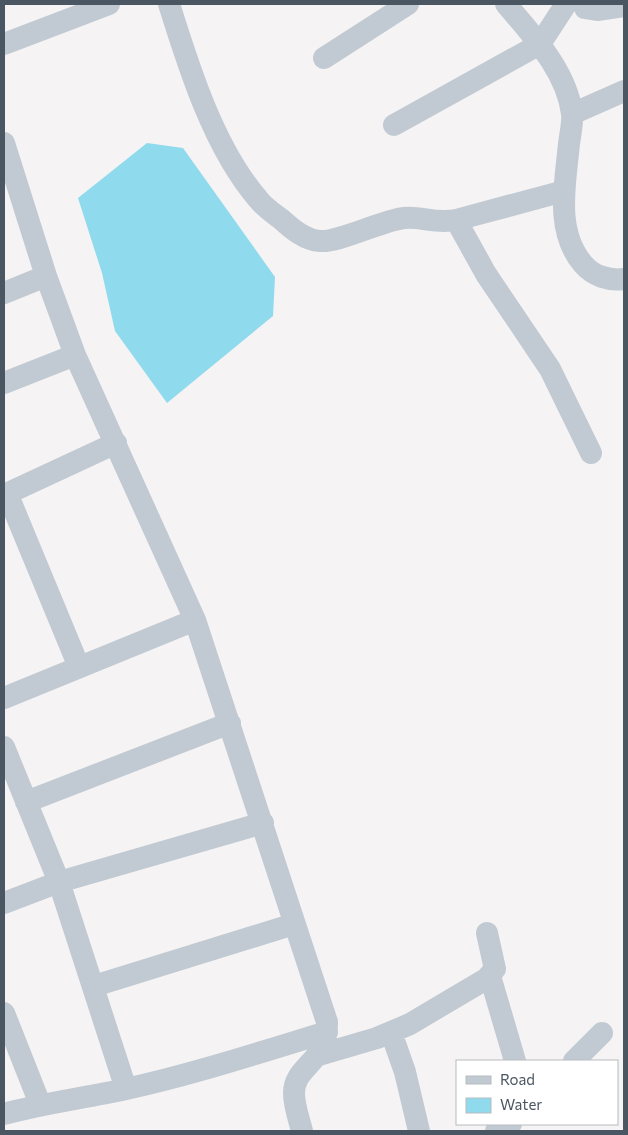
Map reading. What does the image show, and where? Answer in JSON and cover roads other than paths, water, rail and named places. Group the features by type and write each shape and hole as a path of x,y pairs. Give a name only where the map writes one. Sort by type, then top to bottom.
{"street":[{"path":"4,44 109,4"},
{"path":"169,4 194,80 230,158 260,201 293,230 310,239 330,241 370,226 405,218 441,223 564,191"},
{"path":"324,58 408,4"},
{"path":"506,4 540,44 558,73 572,114 564,191 567,238 574,254 586,268 596,275 608,279 624,279"},
{"path":"394,125 540,44 575,6 597,10 624,6"},
{"path":"572,114 624,91"},
{"path":"4,143 10,190 46,276 75,356 195,620 327,1022 325,1044 319,1055 300,1075 296,1083 295,1101 302,1131"},
{"path":"456,220 486,274 550,368 590,453"},
{"path":"4,293 46,276"},
{"path":"4,383 75,356"},
{"path":"79,668 5,494 116,443"},
{"path":"4,698 195,620"},
{"path":"26,802 230,723"},
{"path":"4,747 59,882 126,1090"},
{"path":"4,903 59,882 263,823"},
{"path":"94,986 294,924"},
{"path":"319,1055 410,1024 490,976 495,969 495,962 487,933"},
{"path":"490,976 515,1060"},
{"path":"4,1013 40,1104"},
{"path":"4,1114 40,1104 126,1090 327,1032"},
{"path":"391,1032 405,1072 419,1131"},
{"path":"575,1060 602,1033"},
{"path":"496,1131 509,1125"}],"water":[{"path":"147,143 183,148 275,277 273,316 167,403 115,331 102,273 78,198"}]}
